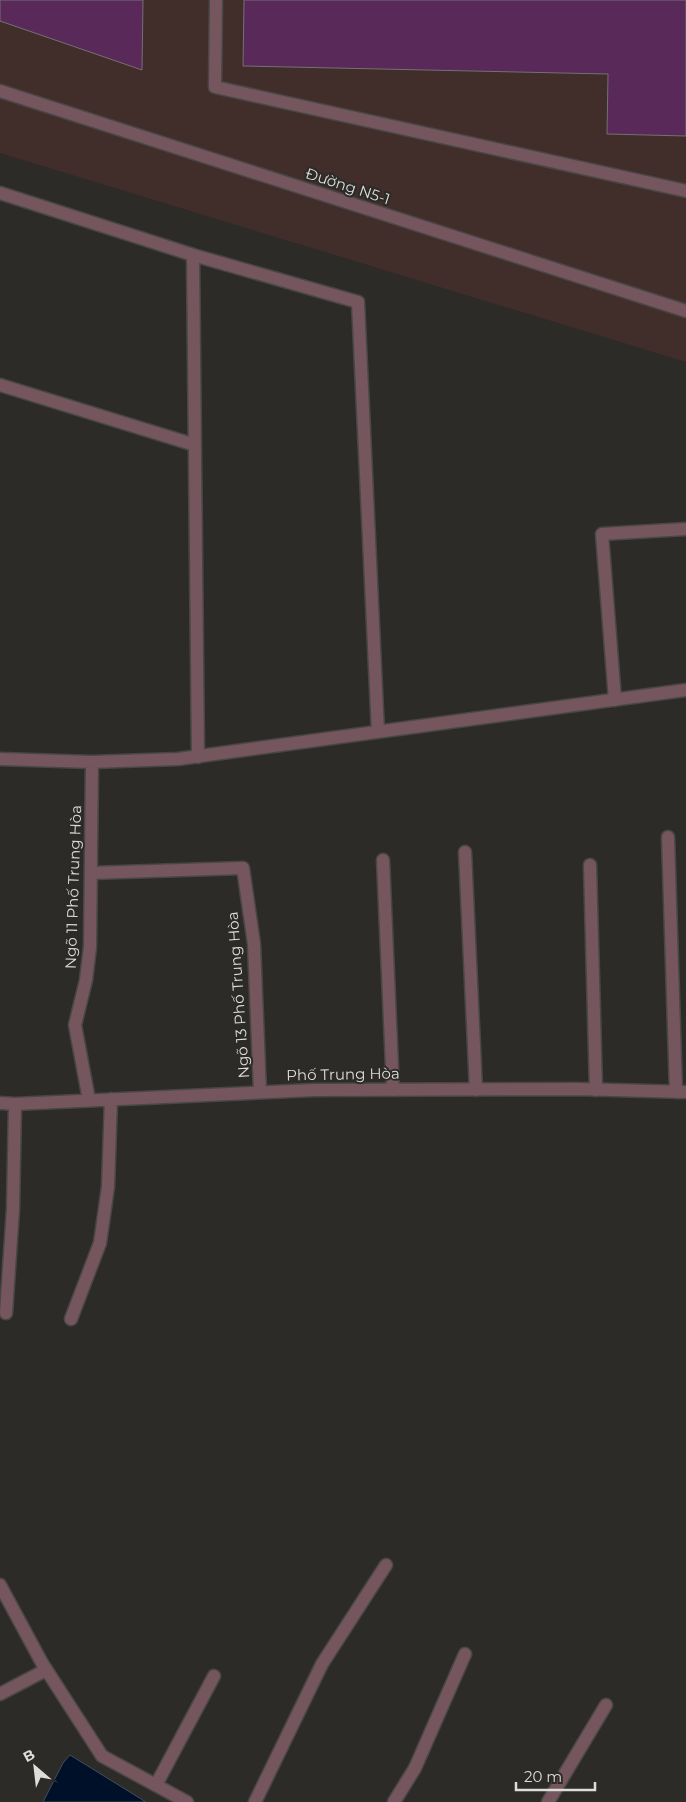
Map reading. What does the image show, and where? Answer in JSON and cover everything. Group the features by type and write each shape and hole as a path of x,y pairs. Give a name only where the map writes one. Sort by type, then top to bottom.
{"street":[{"path":"216,0 215,86 686,191"},
{"name":"Đường N5-1","path":"0,92 686,311"},
{"path":"0,193 194,255 358,302 378,732"},
{"path":"194,255 198,756"},
{"path":"0,385 195,445"},
{"path":"615,700 602,534 686,529"},
{"path":"0,759 92,762 178,759 686,690"},
{"name":"Ngõ 11 Phố Trung Hòa","path":"89,1100 75,1025 86,980 90,947 92,762"},
{"path":"668,837 681,1092"},
{"path":"465,852 476,1090"},
{"path":"383,860 393,1090"},
{"path":"590,865 596,1090"},
{"name":"Ngõ 13 Phố Trung Hòa","path":"90,872 243,868 254,944 260,1092"},
{"name":"Phố Trung Hòa","path":"0,1103 15,1104 314,1090 596,1090 681,1092"},
{"path":"71,1319 100,1243 108,1187 111,1099"},
{"path":"6,1312 13,1209 15,1104"},
{"path":"255,1802 322,1664 386,1565"},
{"path":"0,1585 46,1670 102,1756 187,1802"},
{"path":"394,1802 415,1768 465,1654"},
{"path":"0,1694 46,1670"},
{"path":"156,1785 214,1676"},
{"path":"548,1802 606,1706"}],"shaded area":[{"path":"0,0 686,0 686,362 0,153"}],"water":[{"path":"70,1755 146,1802 43,1802 63,1763"}],"building":[{"path":"0,0 143,0 142,70 0,21"},
{"path":"244,0 686,0 686,136 607,134 608,74 243,66"}]}
